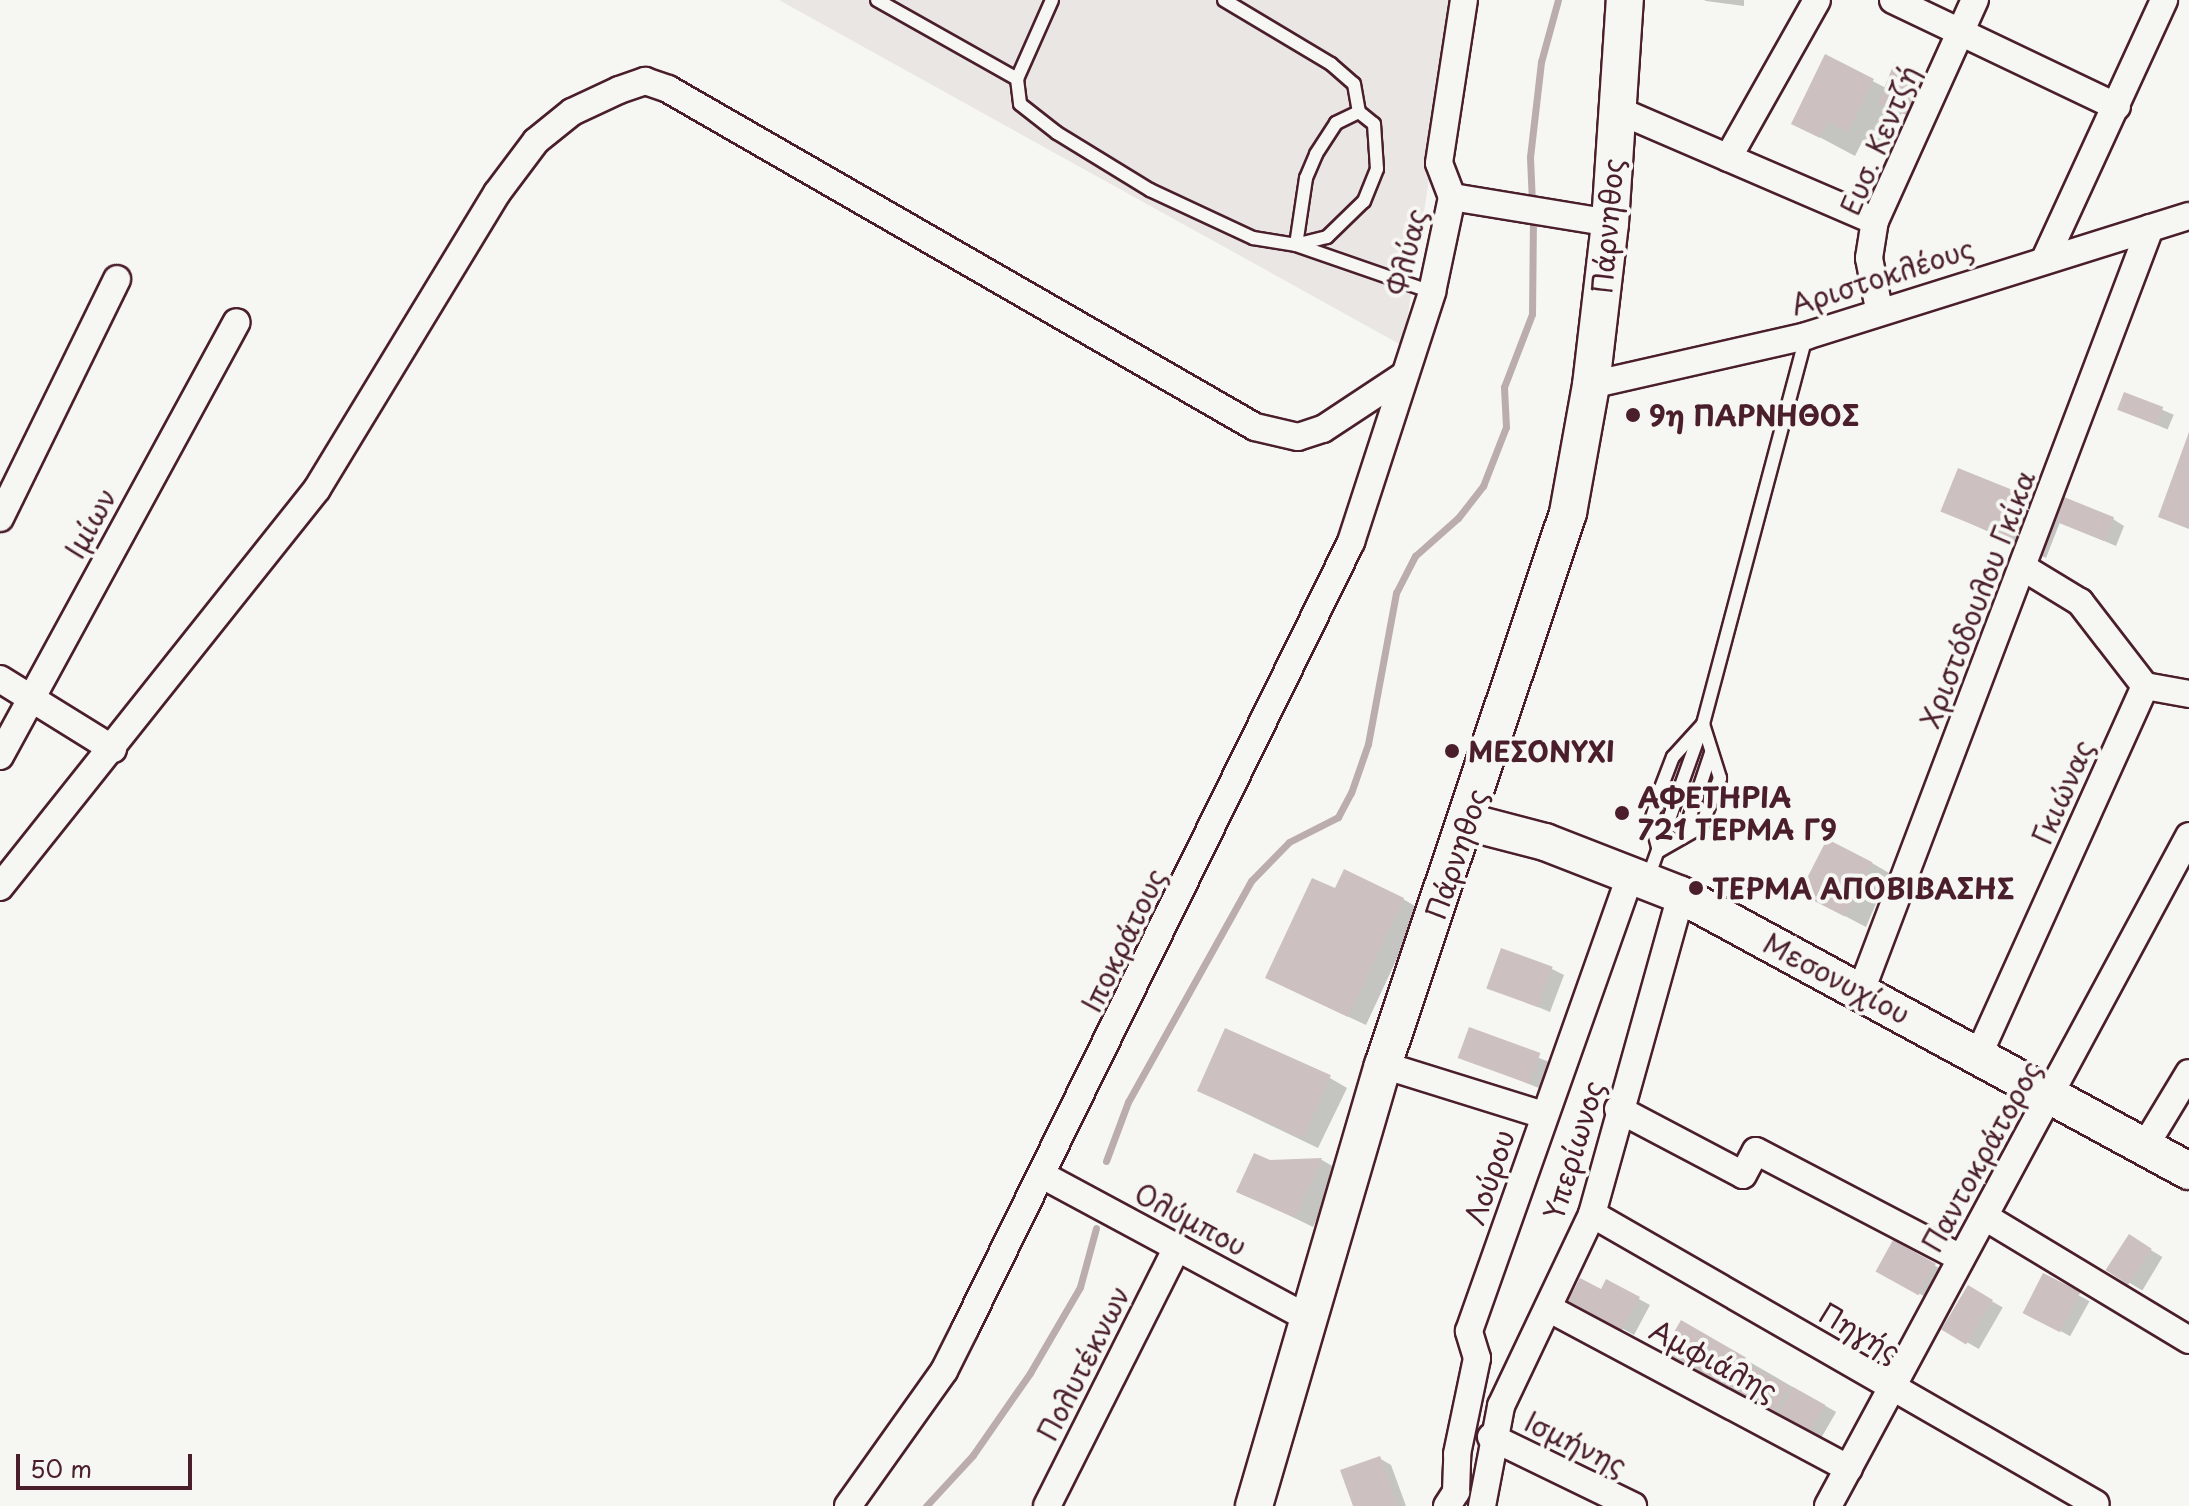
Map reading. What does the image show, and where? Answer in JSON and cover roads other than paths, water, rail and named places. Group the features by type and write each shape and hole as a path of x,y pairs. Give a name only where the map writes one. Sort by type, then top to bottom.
{"main road":[{"name":"Πάρνηθος","path":"1254,1506 1383,1065 1468,822 1568,513 1591,385 1595,221 1615,109 1625,0"},
{"name":"Μεσονυχίου","path":"1468,822 1645,869 1681,895 1861,991 2049,1098 2189,1171"}],"street":[{"name":"Φλύας","path":"1402,377 1432,292 1452,197 1439,163 1464,0"},
{"path":"1728,158 1817,0"},
{"path":"1893,0 2117,107"},
{"name":"Ευσ. Κεντζή","path":"1879,309 1869,258 1875,221 1975,0"},
{"path":"2045,259 2164,0"},
{"path":"0,887 113,749 317,489 497,193 536,141 572,112 645,81 668,89 1255,427 1298,437 1323,429 1402,377"},
{"path":"1615,109 1875,221"},
{"path":"1452,197 1595,221"},
{"name":"Αριστοκλέους","path":"1591,385 1806,336 1879,309 2189,216"},
{"name":"Χριστόδουλου Γκίκα","path":"1861,991 2024,568 2150,228"},
{"path":"0,518 117,279"},
{"name":"Ιμίων","path":"0,756 237,322"},
{"name":"Ιποκράτους","path":"848,1506 944,1371 1044,1176 1351,542 1402,377"},
{"path":"2024,568 2080,602 2145,686 2189,694"},
{"path":"0,679 113,749"},
{"name":"Γκιώνας","path":"1978,1056 2145,686"},
{"name":"Παντοκράτορος","path":"1828,1506 2189,836"},
{"name":"Λούρου","path":"1447,1506 1456,1492 1457,1454 1477,1358 1469,1331 1544,1115 1645,869"},
{"name":"Υπερίωνος","path":"1482,1506 1491,1437 1592,1214 1618,1109 1681,895"},
{"path":"1383,1065 1544,1115"},
{"path":"2145,1146 2189,1073"},
{"path":"1618,1109 1743,1175 1756,1151 1961,1258"},
{"name":"Ολύμπου","path":"1044,1176 1308,1318"},
{"name":"Πηγής","path":"1592,1214 2096,1504"},
{"path":"1985,1217 2189,1340"},
{"name":"Πολυτέκνων","path":"1047,1506 1177,1248"},
{"name":"Αμφιάλης","path":"1548,1308 1849,1469"},
{"name":"Ισμήνης","path":"1491,1437 1633,1506"}],"lane":[{"path":"877,0 1017,79"},
{"path":"1052,0 1017,79 1020,104 1094,158 1253,238 1296,245 1432,292"},
{"path":"1224,0 1331,64 1354,84 1359,112 1374,124 1379,146 1377,169 1364,201 1327,237 1296,245"},
{"path":"1296,245 1306,178 1316,154 1336,123 1359,112"},
{"path":"1645,869 1703,724 1806,336"},
{"path":"1645,869 1683,837 1701,827 1720,778 1703,724"}],"waterway":[{"path":"1532,203 1530,157 1541,62 1558,0"},
{"path":"1106,1161 1128,1102 1251,881 1289,842 1338,817 1351,793 1368,744 1396,593 1415,556 1458,518 1483,486 1506,427 1504,387 1532,314 1533,215"},
{"path":"926,1506 973,1455 1030,1373 1080,1287 1096,1228"}],"place":[{"name":"9η ΠΑΡΝΗΘΟΣ","path":"1633,415"},
{"name":"ΜΕΣΟΝΥΧΙ","path":"1452,751"},
{"name":"ΑΦΕΤΗΡΙΑ 721 ΤΕΡΜΑ Γ9","path":"1622,813"},
{"name":"ΤΕΡΜΑ ΑΠΟΒΙΒΑΣΗΣ","path":"1696,888"}]}
